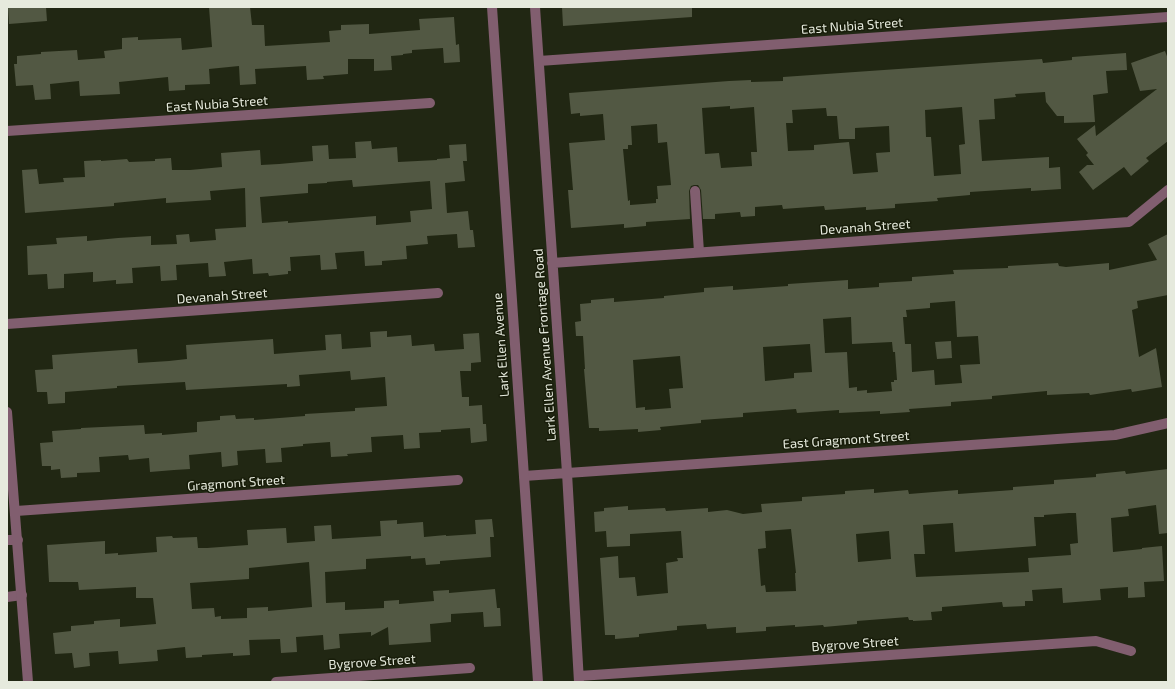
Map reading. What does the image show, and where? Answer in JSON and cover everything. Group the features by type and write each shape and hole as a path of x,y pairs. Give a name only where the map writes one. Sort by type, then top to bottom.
{"street":[{"name":"Lark Ellen Avenue","path":"492,7 538,682"},
{"name":"Lark Ellen Avenue Frontage Road","path":"535,7 567,473 579,679"},
{"name":"East Nubia Street","path":"539,61 1168,17"},
{"name":"East Nubia Street","path":"7,131 430,103"},
{"name":"Devanah Street","path":"552,263 1129,222 1168,190"},
{"path":"695,191 700,252"},
{"name":"Devanah Street","path":"7,324 438,293"},
{"path":"7,412 16,512 28,682"},
{"name":"East Gragmont Street","path":"524,476 1115,435 1168,423"},
{"name":"Gragmont Street","path":"16,512 458,480"},
{"path":"7,540 18,540"},
{"path":"7,597 22,595"},
{"name":"Bygrove Street","path":"579,679 1096,641 1131,651"},
{"name":"Bygrove Street","path":"276,682 470,668"}],"building":[{"path":"8,7 46,7 47,21 9,24"},
{"path":"209,7 250,7 252,25 264,25 265,46 330,42 329,31 341,30 341,25 369,24 369,34 420,30 419,19 454,17 456,45 459,44 460,62 444,63 443,48 412,50 412,53 391,56 392,70 374,71 374,59 348,59 348,74 323,76 324,79 307,80 306,66 255,69 256,84 240,85 239,66 209,69 210,84 185,85 185,90 169,91 168,77 119,82 120,94 80,96 79,81 50,84 51,99 35,100 33,85 16,86 14,64 17,64 17,56 41,54 41,52 77,50 78,60 105,58 104,51 122,49 122,38 138,37 138,40 181,38 182,50 212,47"},
{"path":"562,7 692,7 692,17 563,26"},
{"path":"1165,51 1168,59 1168,141 1146,158 1149,161 1131,176 1124,167 1093,190 1079,172 1087,165 1094,165 1086,155 1088,153 1077,139 1095,125 1096,136 1157,89 1140,91 1131,63"},
{"path":"1126,53 1127,70 1106,71 1108,93 1093,95 1095,122 1064,123 1064,116 1057,116 1046,102 1045,92 1015,94 1016,97 994,99 995,119 979,120 982,161 1049,157 1049,168 1060,167 1061,189 1031,191 1031,188 970,192 970,195 937,198 938,201 895,204 895,208 866,210 866,207 825,210 824,206 783,209 782,205 755,207 755,216 741,217 740,212 715,214 715,219 703,219 701,190 698,185 694,185 691,186 689,191 690,219 646,222 646,226 624,228 624,224 571,228 568,190 573,190 569,143 605,140 603,114 580,116 580,113 571,114 569,93 729,81 783,81 783,77 1042,59 1043,63 1072,60 1072,57","holes":["730,106 730,109 754,107 757,152 751,152 752,166 721,168 719,153 705,154 702,108","962,107 965,144 959,145 961,174 934,176 931,137 926,137 925,110","826,108 827,116 837,116 839,139 855,139 855,128 889,126 890,152 876,153 878,172 853,174 849,142 814,145 814,150 788,151 786,123 793,123 792,110","657,124 658,143 667,142 671,185 657,186 658,199 656,199 656,203 630,205 630,200 628,201 623,149 628,149 628,145 632,145 631,126"]},
{"path":"371,141 372,149 397,147 398,162 450,158 449,145 466,144 467,161 463,161 465,181 445,183 447,213 468,211 470,230 473,230 475,247 458,248 457,234 427,236 428,244 406,246 407,259 382,261 382,265 365,266 364,251 335,253 337,269 321,270 320,255 290,257 291,271 288,271 288,274 269,276 268,273 253,274 252,259 224,262 226,276 209,277 208,263 176,265 177,280 161,281 160,266 132,268 133,283 116,284 116,280 93,282 93,272 64,274 64,288 48,289 47,274 28,275 27,246 57,244 56,238 87,236 87,241 151,236 151,245 177,244 176,235 189,234 190,242 216,240 215,229 246,227 245,188 210,191 211,200 166,203 166,198 114,203 114,206 25,213 22,170 37,169 39,184 64,182 63,178 85,177 84,161 127,159 129,162 155,161 155,159 171,158 172,170 190,170 222,167 221,153 260,150 261,165 313,161 312,146 328,145 329,159 356,158 355,142","holes":["352,180 353,187 430,181 432,209 410,211 411,222 376,225 376,216 288,223 288,221 262,223 260,197 308,193 308,184"]},
{"path":"1168,234 1168,295 1137,301 1138,308 1132,310 1139,357 1156,348 1162,387 1132,392 1131,389 1090,395 1089,393 1047,395 1047,391 992,396 992,399 951,402 951,406 909,409 910,412 880,414 880,411 839,413 839,410 797,413 796,409 743,413 743,417 701,420 701,423 660,427 661,430 638,432 638,429 599,431 599,428 589,428 583,336 576,336 575,322 581,321 580,304 591,303 591,300 614,298 614,302 664,298 664,296 704,292 704,288 733,286 733,290 788,286 788,284 848,280 848,289 879,287 879,283 912,281 912,277 954,274 953,270 1008,268 1008,266 1058,263 1059,266 1066,267 1109,263 1109,270 1157,260 1148,244","holes":["955,301 957,337 978,336 980,364 960,365 962,383 935,385 934,370 912,372 911,344 905,344 903,317 907,317 906,310 930,308 930,303","851,317 852,344 892,342 893,352 895,352 897,380 891,382 892,391 867,393 867,390 857,391 857,387 849,388 847,352 825,353 823,319","810,344 812,372 794,373 794,378 765,381 763,347","680,356 683,388 669,389 671,408 645,410 645,407 636,408 633,360"]},
{"path":"387,331 387,337 411,335 412,346 434,344 435,351 464,349 463,334 479,333 481,362 471,363 471,371 460,371 462,397 469,397 469,406 482,405 483,424 486,424 487,441 471,443 470,428 419,433 420,448 404,449 403,435 371,437 372,452 347,454 348,456 331,457 330,442 303,444 303,446 281,448 282,462 266,463 265,449 237,451 238,465 222,467 221,452 189,455 190,469 150,472 149,458 129,460 128,455 99,457 100,472 77,473 77,477 61,478 60,469 51,470 51,466 42,466 40,443 53,442 52,431 144,425 145,434 162,433 162,435 197,432 197,422 220,420 220,416 235,415 236,419 254,418 254,420 305,416 305,414 355,411 355,408 387,406 385,377 351,380 350,371 299,375 300,386 287,387 287,384 186,390 185,382 117,386 117,388 65,392 65,403 48,404 47,392 37,392 35,370 53,369 52,355 137,349 138,363 169,361 187,359 186,345 273,339 274,354 326,350 325,335 341,334 342,349 371,347 370,332"},
{"path":"951,341 952,358 937,359 935,342"},
{"path":"1168,469 1168,533 1159,534 1156,505 1128,509 1129,516 1111,518 1113,552 1162,546 1164,581 1144,582 1145,597 1128,598 1128,587 1100,589 1101,600 1063,603 1062,588 1032,590 1033,601 1025,601 1025,606 1003,607 1002,602 942,607 942,611 931,612 932,620 913,621 909,620 908,617 857,621 857,624 824,627 823,625 795,627 795,625 766,627 766,631 736,633 736,627 707,629 706,624 677,626 677,630 639,634 639,637 615,639 615,635 605,635 600,558 618,556 619,578 635,577 637,596 668,593 666,563 678,561 677,558 683,558 681,531 630,534 630,546 607,547 606,531 595,532 594,512 604,511 604,508 628,506 628,510 665,508 666,511 708,508 708,512 727,510 743,514 762,512 761,504 802,501 802,497 845,494 845,491 874,489 874,493 908,490 909,494 958,490 958,494 1013,490 1013,487 1054,484 1054,480 1096,477 1096,474 1125,471 1126,474","holes":["1076,513 1078,543 1070,544 1071,555 1028,558 1029,572 916,577 914,554 925,554 923,525 953,523 955,552 1036,546 1034,517","791,529 796,573 796,591 766,592 765,585 761,586 758,549 766,548 765,531","889,531 891,559 858,562 856,534"]},
{"path":"492,519 494,537 490,537 491,557 440,561 440,564 426,565 425,558 411,559 411,556 366,559 366,569 325,572 326,603 345,602 345,610 384,608 384,601 399,600 399,604 434,601 433,591 449,590 449,593 495,589 497,608 500,608 501,626 484,627 483,612 451,614 451,622 430,624 431,642 389,645 388,627 371,636 371,632 339,634 340,648 324,650 323,635 296,637 297,652 281,653 280,639 249,640 250,655 233,656 233,653 202,655 202,657 186,658 185,647 157,650 158,661 119,664 118,651 89,653 90,666 74,668 72,653 55,654 53,633 71,631 71,626 94,624 94,621 120,619 120,627 156,624 153,598 136,598 136,587 79,590 78,582 49,582 47,545 105,541 105,554 118,553 118,555 157,552 156,537 197,537 198,548 207,548 248,545 247,530 286,528 287,543 315,541 314,526 331,525 332,539 381,536 380,521 397,520 397,524 423,522 424,537 446,536 476,534 475,520","holes":["309,562 312,607 268,611 268,607 247,608 247,618 221,619 221,616 215,617 214,608 192,609 190,583 249,579 249,568"]}]}
